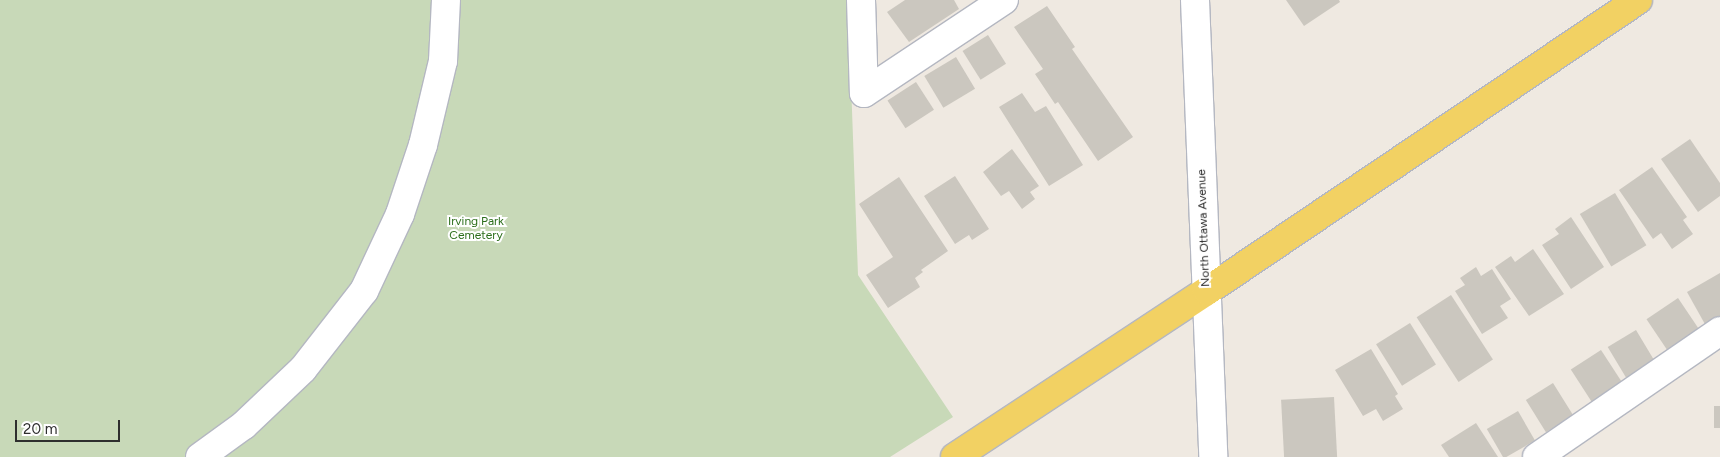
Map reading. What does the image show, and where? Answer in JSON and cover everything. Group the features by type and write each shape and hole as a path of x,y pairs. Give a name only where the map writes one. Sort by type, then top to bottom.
{"main road":[{"path":"955,457 1206,291 1638,0"}],"street":[{"path":"200,457 244,426 303,369 364,291 400,214 423,145 443,61 446,0"},
{"path":"861,0 864,93 1004,0"},
{"name":"North Ottawa Avenue","path":"1196,0 1212,457"},
{"path":"1538,457 1720,331"}],"green space":[{"name":"Irving Park Cemetery","path":"0,0 848,0 858,275 953,417 890,457 0,457"}],"building":[{"path":"905,0 954,0 959,9 909,42 887,12"},
{"path":"1286,0 1339,0 1340,2 1304,26"},
{"path":"1047,6 1075,47 1072,49 1133,137 1098,161 1058,102 1055,104 1035,74 1043,69 1014,27"},
{"path":"988,35 1006,64 981,80 963,51"},
{"path":"956,57 975,89 943,108 924,76"},
{"path":"916,82 934,110 905,128 887,101"},
{"path":"1022,93 1035,112 1046,106 1083,165 1049,186 999,107"},
{"path":"1690,139 1720,183 1720,196 1698,212 1661,159"},
{"path":"1012,149 1039,186 1030,192 1035,199 1022,209 1009,191 1001,196 983,172"},
{"path":"1652,167 1687,217 1683,220 1693,234 1672,249 1661,233 1653,239 1619,190"},
{"path":"955,176 989,229 972,240 969,235 955,244 924,196"},
{"path":"899,177 948,251 921,270 923,272 915,278 920,287 888,308 866,275 893,257 859,204"},
{"path":"1615,193 1646,245 1611,266 1580,214"},
{"path":"1571,217 1604,267 1571,289 1542,245 1559,234 1555,229"},
{"path":"1533,249 1564,294 1529,316 1495,267 1511,256 1515,262"},
{"path":"1476,267 1481,276 1492,269 1511,299 1500,306 1508,318 1482,334 1455,291 1465,285 1460,278"},
{"path":"1720,273 1720,318 1706,326 1687,292"},
{"path":"1451,295 1493,360 1459,382 1417,317"},
{"path":"1678,298 1699,329 1667,350 1646,319"},
{"path":"1410,323 1436,365 1402,386 1376,344"},
{"path":"1636,330 1655,362 1627,379 1608,347"},
{"path":"1371,349 1398,394 1395,396 1403,409 1383,421 1376,409 1363,416 1335,370"},
{"path":"1601,350 1622,382 1592,401 1571,370"},
{"path":"1553,383 1573,415 1546,432 1526,400"},
{"path":"1334,397 1337,457 1284,457 1281,400"},
{"path":"1714,406 1720,406 1720,428 1714,428"},
{"path":"1518,411 1535,440 1506,457 1503,457 1487,429"},
{"path":"1476,423 1498,457 1449,457 1441,445"}]}
